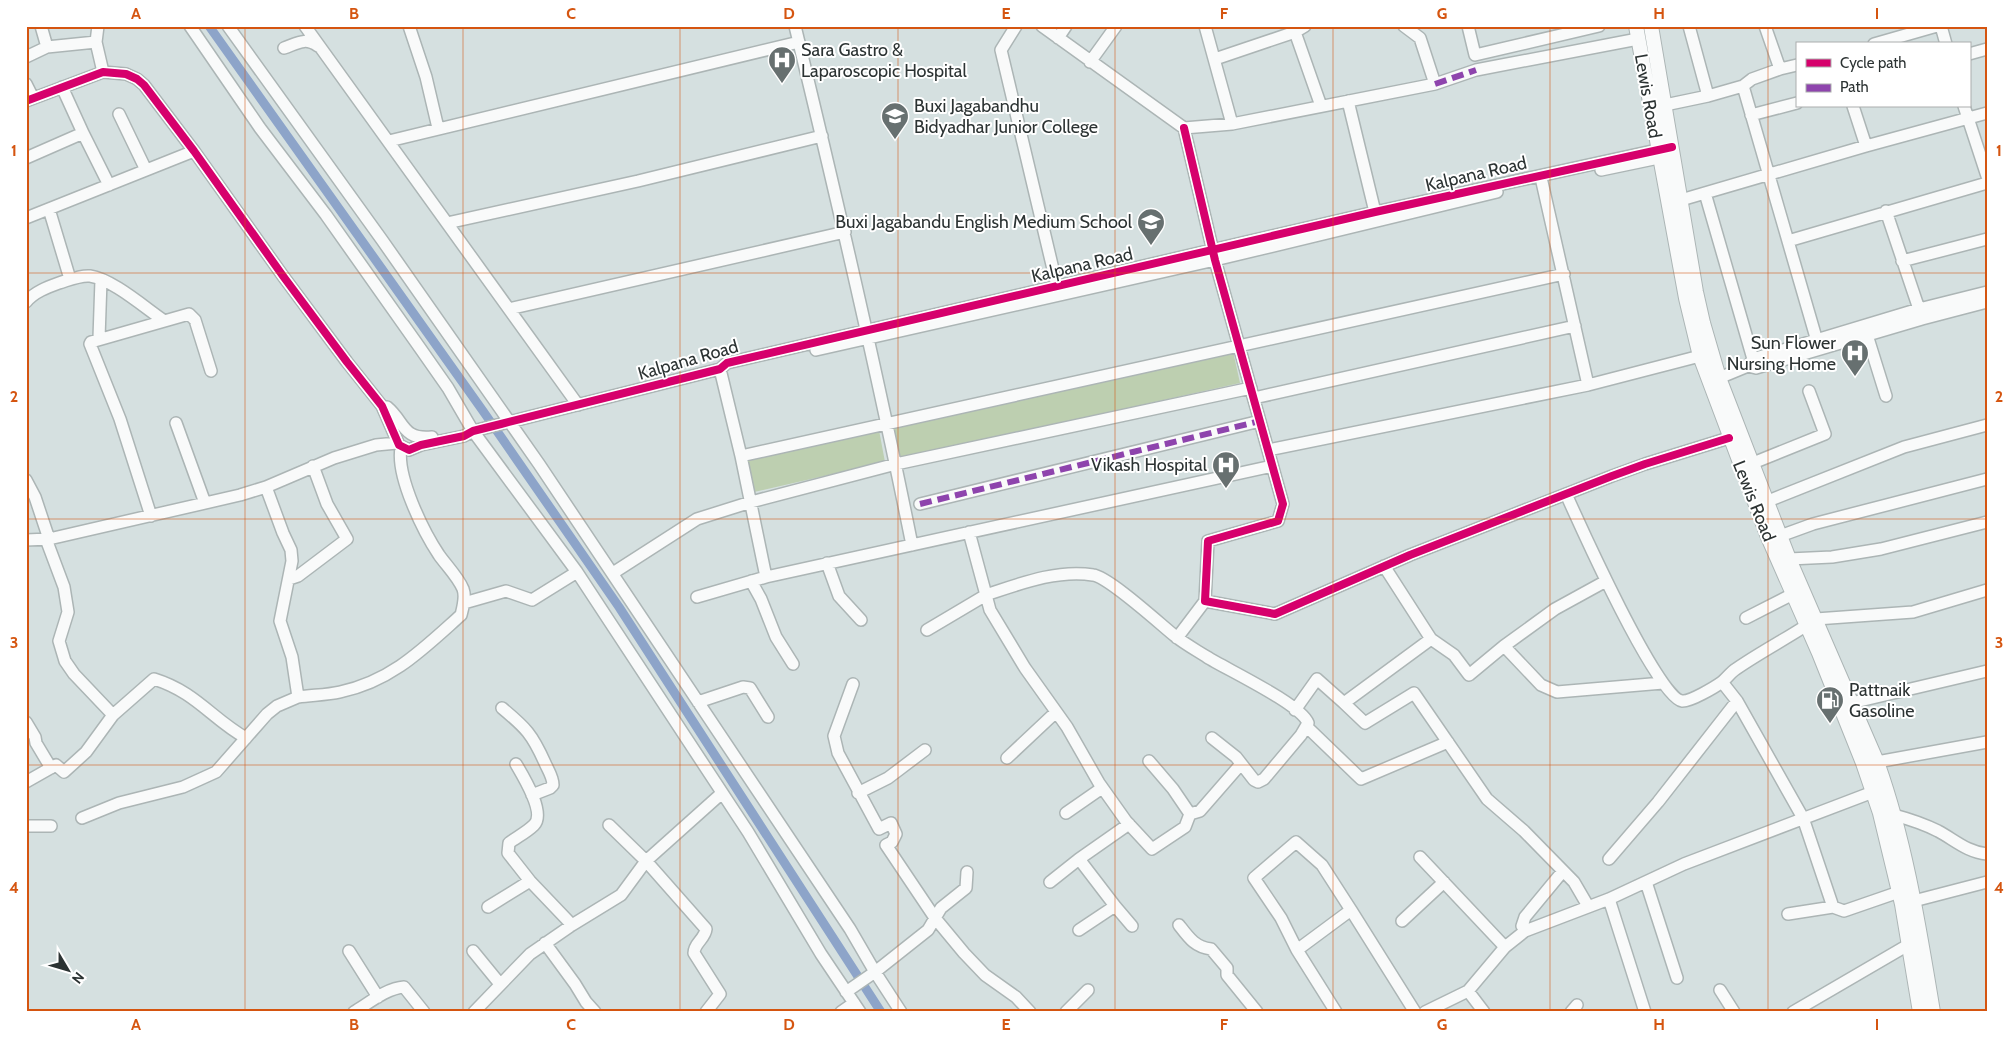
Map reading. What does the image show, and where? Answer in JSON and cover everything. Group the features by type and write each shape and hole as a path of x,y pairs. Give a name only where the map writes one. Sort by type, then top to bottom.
{"main road":[{"name":"Lewis Road","path":"1653,30 1700,308 1719,378 1768,501 1812,622 1877,762 1894,815 1905,899"},
{"name":"Lewis Road","path":"1637,32 1686,298 1700,356 1768,537 1793,594 1812,622"},
{"name":"Lewis Road","path":"1824,650 1873,792 1905,899"},
{"path":"1905,899 1908,945 1920,1012"},
{"path":"1905,899 1933,1012"}],"street":[{"path":"41,26 47,47"},
{"path":"98,26 96,42 104,72"},
{"path":"190,26 260,128 326,215 577,572 773,871 821,954 851,988 857,1007 841,1012"},
{"path":"228,26 382,240 505,423 613,573 850,929 871,975 901,1012"},
{"path":"305,26 578,405"},
{"path":"409,26 426,77 438,128"},
{"path":"795,26 845,232 888,423 912,545"},
{"path":"1016,26 1001,50 1057,286"},
{"path":"1042,26 1184,128 1232,124 1435,84 1476,70 1637,32"},
{"path":"1058,38 1066,26"},
{"path":"1090,62 1116,26"},
{"path":"1205,26 1232,124"},
{"path":"1404,26 1420,38 1435,84"},
{"path":"1468,26 1475,55 1599,26"},
{"path":"1689,26 1708,96"},
{"path":"1765,26 1780,69"},
{"path":"1881,42 1936,26"},
{"path":"1941,26 1945,42"},
{"path":"1215,59 1300,29 1321,106"},
{"path":"284,48 304,41 310,41 321,49"},
{"path":"26,58 47,47 96,42"},
{"path":"389,141 799,42"},
{"path":"1970,54 1987,49"},
{"path":"1666,105 1743,86 1752,79 1796,65"},
{"path":"26,84 30,100 104,72 126,74 144,85 194,151 283,276 382,406 398,444"},
{"path":"1743,86 1817,341"},
{"path":"62,87 109,185"},
{"path":"1348,101 1374,212"},
{"path":"1751,115 1796,103"},
{"path":"1854,108 1866,146"},
{"path":"1966,112 1987,176"},
{"path":"1681,200 1866,146 1966,112 1987,113"},
{"path":"119,114 146,170"},
{"path":"1177,638 1205,601 1208,540 1278,521 1283,504 1214,255 1184,128"},
{"path":"26,158 83,133"},
{"path":"447,223 638,181 822,136"},
{"path":"27,216 194,151"},
{"name":"Kalpana Road","path":"868,335 1057,286 1214,255 1374,212 1673,151"},
{"name":"Kalpana Road","path":"477,430 720,369 726,363 868,335 1659,154"},
{"path":"1542,182 1588,385"},
{"path":"1788,241 1987,183"},
{"path":"1705,193 1751,363 1756,368 1987,302"},
{"path":"49,209 70,279"},
{"path":"1886,211 1919,309"},
{"path":"509,310 845,232"},
{"path":"1902,261 1987,239"},
{"path":"741,456 1564,274"},
{"path":"26,302 30,297 49,286 87,276 101,280 163,320"},
{"path":"99,338 101,280"},
{"path":"1719,378 1751,363 1817,341 1919,309 1987,292"},
{"path":"151,516 120,419 90,344 99,338 185,314 193,316 212,371"},
{"path":"613,573 697,519 751,502 896,464 1253,393 1575,326"},
{"path":"1867,335 1886,396"},
{"path":"1268,450 1588,385 1700,356"},
{"path":"720,369 741,456 766,577"},
{"path":"1753,463 1825,434 1809,391"},
{"path":"382,406 390,410 407,432 414,436 424,438 477,430"},
{"path":"920,504 1260,421"},
{"path":"176,423 205,503"},
{"path":"1768,501 1864,461 1904,447 1987,425"},
{"path":"26,540 47,539 151,516 266,487 313,466 356,450 376,445 398,444 409,450 421,445 464,436 477,430"},
{"path":"82,818 119,803 183,787 216,772 267,714 277,706 298,696 340,692 378,680 396,671 461,615 464,602 463,589 437,552 420,521 401,470 398,444 400,434 407,432"},
{"path":"1205,601 1275,614 1384,566 1566,494 1645,464 1730,438"},
{"path":"289,579 298,576 347,539 327,504 313,466"},
{"path":"697,598 766,577 1272,466"},
{"path":"1780,536 1813,524 1987,479"},
{"path":"26,480 35,497 64,587 68,612 59,641 64,658 74,674 114,715"},
{"path":"266,487 291,550 292,561 280,621 292,657 298,696"},
{"path":"1566,494 1606,581 1639,645 1663,683 1677,700 1682,702 1691,700 1722,682 1734,670 1812,622 1913,612 1987,590"},
{"path":"1789,559 1832,557 1881,549 1987,522"},
{"path":"969,532 990,610 1025,668 1056,712 1102,788 1129,824 1152,849 1185,826 1190,814"},
{"path":"827,563 839,596 861,620"},
{"path":"1384,566 1431,638 1454,655 1470,675 1504,646 1555,609 1606,581"},
{"path":"464,602 506,591 532,600 577,572"},
{"path":"927,630 986,595 1019,584 1068,574 1095,575 1117,589 1177,638 1271,692 1307,720 1307,727 1264,779 1258,782 1254,780 1236,757 1212,738"},
{"path":"751,581 776,637 793,664"},
{"path":"1746,618 1793,594"},
{"path":"1344,703 1431,638"},
{"path":"1504,646 1541,684 1557,692 1663,683"},
{"path":"60,670 64,658"},
{"path":"1851,703 1987,671"},
{"path":"26,782 56,764 64,772 86,752 114,715 154,679 182,690 218,717 230,729 246,738"},
{"path":"1295,710 1317,679 1365,723 1414,693 1487,799 1524,831 1574,882 1588,906"},
{"path":"1722,682 1737,701 1803,818 1834,907"},
{"path":"853,684 834,736 838,753 878,829 890,822 896,834 892,842 886,846 935,918 985,975 1016,997 1030,1012"},
{"path":"698,702 743,687 750,688 768,717"},
{"path":"1609,858 1658,802 1737,701"},
{"path":"1007,758 1056,712"},
{"path":"507,713 526,728 535,740 554,782 550,788 532,795"},
{"path":"26,722 51,768"},
{"path":"1307,727 1361,779 1448,742"},
{"path":"1877,762 1987,742"},
{"path":"858,793 888,778 925,750"},
{"path":"1148,761 1173,789 1190,814"},
{"path":"516,764 532,795 537,811 537,822 509,843 508,852 530,880 572,925"},
{"path":"1190,814 1200,811 1241,764"},
{"path":"1066,813 1102,788"},
{"path":"1427,1011 1468,991 1505,947 1525,931 1609,899 1684,864 1873,792"},
{"path":"474,1012 530,954 572,925 621,896 646,861 722,793"},
{"path":"1894,815 1912,820 1938,832 1975,853 1987,854"},
{"path":"1050,882 1129,824"},
{"path":"609,825 646,861 706,929 703,937 695,946 694,953 720,994 706,1012"},
{"path":"26,826 51,826"},
{"path":"1336,1012 1297,950 1281,918 1254,878 1296,842 1322,865 1415,1012"},
{"path":"1420,857 1505,947"},
{"path":"1079,860 1132,926"},
{"path":"1525,931 1522,926 1524,917 1563,871"},
{"path":"851,988 871,975 928,930 941,908 966,888 967,872"},
{"path":"488,907 530,880"},
{"path":"1402,921 1444,882"},
{"path":"1646,882 1677,978"},
{"path":"1788,914 1834,907 1844,911 1987,882"},
{"path":"1609,899 1645,1012"},
{"path":"1079,930 1115,906"},
{"path":"1297,950 1351,910"},
{"path":"1179,925 1192,942 1201,947 1211,949 1226,968 1227,974 1258,1012"},
{"path":"545,943 595,1012"},
{"path":"1793,1012 1908,945"},
{"path":"349,951 378,997"},
{"path":"473,951 500,984"},
{"path":"354,1012 378,997 404,987 424,1012"},
{"path":"1066,1012 1088,990"},
{"path":"1720,990 1734,1012"},
{"path":"1468,991 1484,1012"}],"green space":[{"path":"1233,351 1240,383 899,459 892,427"},
{"path":"879,430 885,462 754,492 747,460"}],"waterway":[{"path":"209,26 483,411 619,607 881,1012"}],"marked path":[{"path":"1435,84 1476,70"},
{"path":"920,504 1260,421"}],"cycle path":[{"path":"26,101 103,72 126,74 144,85 194,151 283,276 382,406 399,445 409,450 421,445 464,436 473,431 720,369 727,363 1375,212 1672,147"},
{"path":"1184,128 1215,260 1283,504 1278,521 1208,541 1205,601 1275,614 1410,555 1612,476 1729,438"}],"place":[{"name":"Sara Gastro & Laparoscopic Hospital","path":"782,84"},
{"name":"Buxi Jagabandhu Bidyadhar Junior College","path":"895,140"},
{"name":"Buxi Jagabandu English Medium School","path":"1151,246"},
{"name":"Sun Flower Nursing Home","path":"1855,377"},
{"name":"Vikash Hospital","path":"1226,489"},
{"name":"Pattnaik Gasoline","path":"1830,724"}]}
